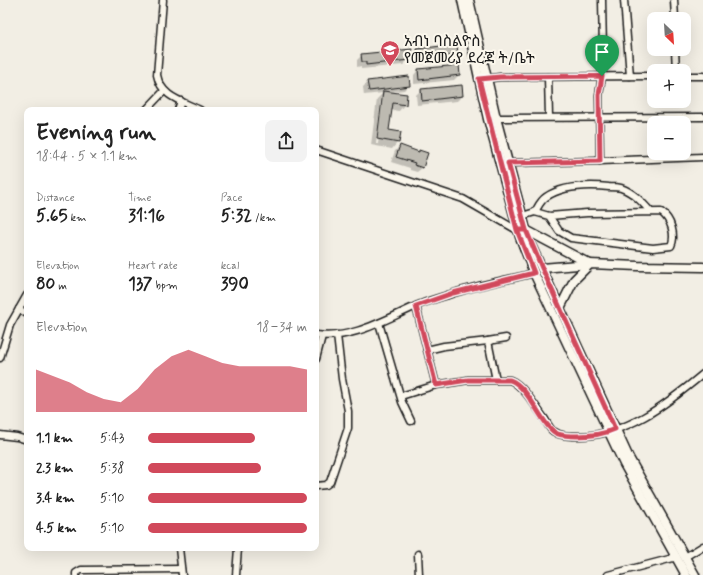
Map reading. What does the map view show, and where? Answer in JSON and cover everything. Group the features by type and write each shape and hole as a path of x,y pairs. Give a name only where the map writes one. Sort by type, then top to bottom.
{"street":[{"path":"164,0 157,75 159,83 164,91 194,107"},
{"path":"462,0 483,79 517,230 534,273 612,431"},
{"path":"469,0 483,79 496,118 526,230 612,431 624,464 681,557 695,575"},
{"path":"600,161 599,95 602,76 602,0"},
{"path":"624,0 630,76"},
{"path":"674,0 675,12"},
{"path":"483,79 500,77 647,76"},
{"path":"691,76 703,76"},
{"path":"548,77 549,117"},
{"path":"149,107 164,91"},
{"path":"179,107 181,101"},
{"path":"496,118 599,116 703,117"},
{"path":"319,151 463,199 517,230 526,230 590,264"},
{"path":"508,163 703,157"},
{"path":"535,212 540,202 545,197 558,191 575,187 593,186 621,188 635,195 650,211"},
{"path":"522,216 535,212 549,216 587,213 661,212 665,215 674,233 674,241 671,246 653,248 571,238 559,231 549,216"},
{"path":"560,308 574,280 590,264"},
{"path":"542,268 590,264 703,267"},
{"path":"319,336 353,332 379,323 416,306 453,293 534,273"},
{"path":"0,358 10,325 24,300"},
{"path":"416,306 436,385"},
{"path":"19,309 24,312"},
{"path":"379,323 406,412 411,421"},
{"path":"319,486 326,485 330,482 348,428 348,411 342,379 337,335"},
{"path":"427,350 444,346 506,338"},
{"path":"488,341 496,380"},
{"path":"401,396 436,385 468,380 510,380 515,382 532,402 552,430 558,434 566,436 586,436 598,435 612,431 645,417 672,400 703,374"},
{"path":"0,435 24,439"},
{"path":"608,575 681,557 703,546"},
{"path":"76,575 76,573 81,570 181,572 179,551"},
{"path":"236,575 238,551"},
{"path":"418,554 419,575"},
{"path":"681,557 686,575"}],"building":[{"path":"457,44 458,55 418,59 417,49"},
{"path":"412,49 412,57 409,57 409,60 366,65 366,62 362,62 361,54"},
{"path":"459,65 460,75 419,80 418,69"},
{"path":"409,76 410,86 369,91 367,81"},
{"path":"462,85 463,96 422,101 421,89"},
{"path":"383,91 407,94 406,105 393,103 389,130 401,132 399,143 377,139"},
{"path":"400,145 419,152 419,150 428,153 423,168 414,165 415,163 396,157"}],"place":[{"name":"አብነ ባስልዮስ የመጀመሪያ ደረጃ ት/ቤት","path":"390,67"}],"route":[{"path":"602,76 500,77 479,79 517,230 526,230 529,241 615,429 598,435 566,436 558,434 552,430 532,402 515,382 510,380 468,380 436,385 416,306 453,293 534,273 517,230 526,230 508,163 600,161 599,95 602,76"}]}
